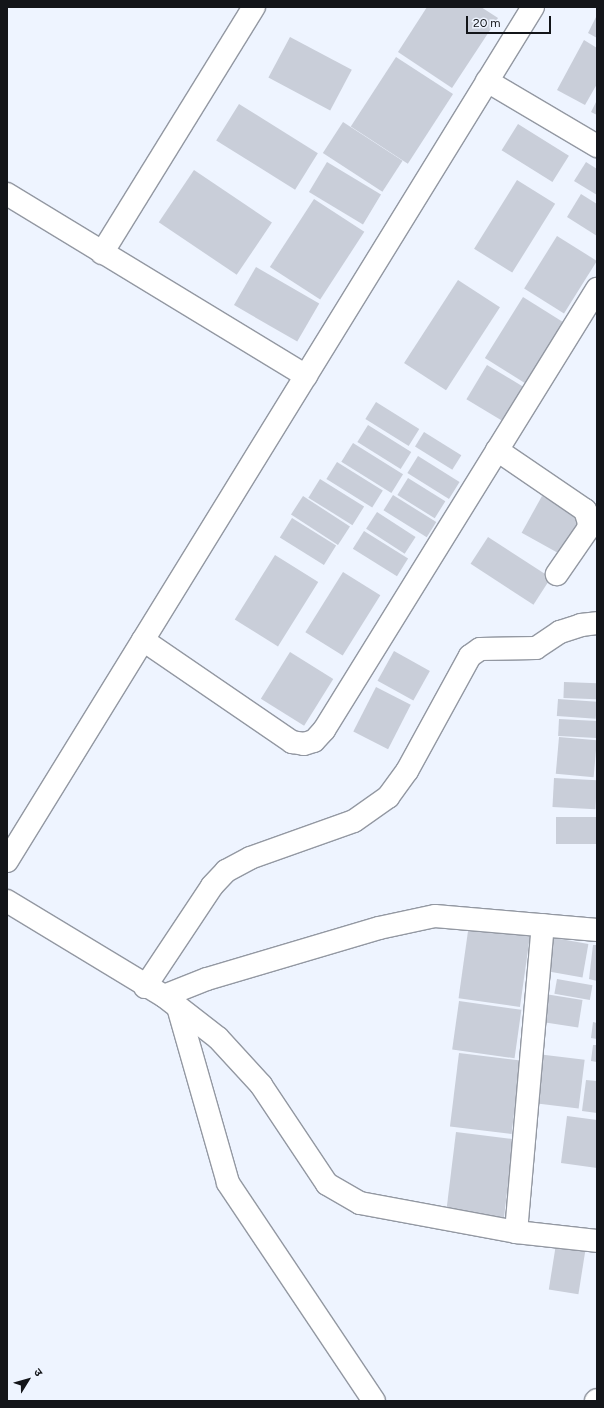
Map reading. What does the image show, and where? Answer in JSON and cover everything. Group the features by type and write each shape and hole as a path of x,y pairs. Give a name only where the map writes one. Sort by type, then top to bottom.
{"street":[{"path":"102,253 254,7"},
{"path":"7,861 533,7"},
{"path":"487,81 597,146"},
{"path":"7,194 306,376"},
{"path":"143,640 292,742 304,744 314,741 324,730 597,290"},
{"path":"497,450 585,510 589,522 588,529 557,574"},
{"path":"374,1401 228,1184 163,997 212,886 226,871 250,858 354,821 388,797 407,771 470,656 480,649 536,648 560,632 581,625 597,623"},
{"path":"7,901 163,997 218,1038 261,1085 327,1184 360,1203 516,1232 597,1241"},
{"path":"163,997 207,980 379,928 434,916 597,930"},
{"path":"516,1232 543,925"}],"building":[{"path":"427,7 481,7 498,18 452,88 398,52"},
{"path":"597,15 597,38 588,33"},
{"path":"290,37 352,70 330,110 268,78"},
{"path":"584,40 597,48 597,84 585,105 557,90"},
{"path":"396,57 453,94 408,164 351,127"},
{"path":"597,100 597,115 591,112"},
{"path":"239,104 318,153 295,190 216,140"},
{"path":"343,122 403,161 382,192 323,153"},
{"path":"518,124 569,156 552,182 502,150"},
{"path":"327,162 381,194 363,224 309,192"},
{"path":"586,162 597,169 597,195 574,181"},
{"path":"194,170 272,223 237,275 159,222"},
{"path":"517,180 555,204 512,273 474,249"},
{"path":"581,194 597,204 597,236 567,217"},
{"path":"314,199 364,232 320,300 270,267"},
{"path":"557,236 597,261 564,313 524,289"},
{"path":"256,267 319,303 297,342 234,305"},
{"path":"458,280 500,307 446,390 404,363"},
{"path":"523,297 565,323 526,384 485,358"},
{"path":"487,365 528,390 508,424 466,399"},
{"path":"376,402 419,429 409,446 365,419"},
{"path":"368,425 411,452 401,469 357,442"},
{"path":"424,432 461,455 452,470 415,446"},
{"path":"353,443 403,474 391,493 341,462"},
{"path":"418,456 460,482 449,499 407,473"},
{"path":"337,462 383,491 372,508 326,479"},
{"path":"408,478 445,501 435,518 397,495"},
{"path":"320,479 364,507 352,525 308,498"},
{"path":"393,495 436,522 427,537 383,510"},
{"path":"303,496 350,526 338,545 291,514"},
{"path":"542,496 587,521 566,557 522,533"},
{"path":"377,512 416,537 405,554 366,529"},
{"path":"292,518 336,546 324,565 280,538"},
{"path":"364,531 408,559 397,576 353,549"},
{"path":"488,537 551,578 533,605 471,564"},
{"path":"275,555 318,582 278,646 235,619"},
{"path":"343,572 380,595 343,656 305,632"},
{"path":"394,651 430,671 413,701 378,681"},
{"path":"290,652 333,679 304,726 261,699"},
{"path":"564,682 597,683 596,699 563,698"},
{"path":"376,687 411,705 388,749 353,732"},
{"path":"558,699 597,702 596,719 557,716"},
{"path":"559,719 597,721 596,738 558,736"},
{"path":"559,737 597,740 594,777 556,774"},
{"path":"554,778 597,780 595,809 552,807"},
{"path":"556,817 597,817 597,844 556,844"},
{"path":"469,924 530,933 520,1007 459,998"},
{"path":"549,937 588,944 582,977 543,970"},
{"path":"593,945 597,945 597,981 589,979"},
{"path":"557,979 592,985 590,1000 554,994"},
{"path":"545,994 583,1000 578,1028 541,1022"},
{"path":"459,1001 521,1010 515,1058 452,1050"},
{"path":"593,1022 597,1023 597,1039 591,1038"},
{"path":"593,1045 597,1045 597,1062 591,1061"},
{"path":"459,1053 521,1061 512,1134 450,1126"},
{"path":"537,1054 585,1060 579,1108 531,1103"},
{"path":"586,1080 597,1081 597,1113 582,1111"},
{"path":"567,1116 597,1120 597,1168 561,1163"},
{"path":"456,1132 514,1139 504,1218 446,1211"},
{"path":"556,1244 586,1249 578,1294 549,1289"}]}
